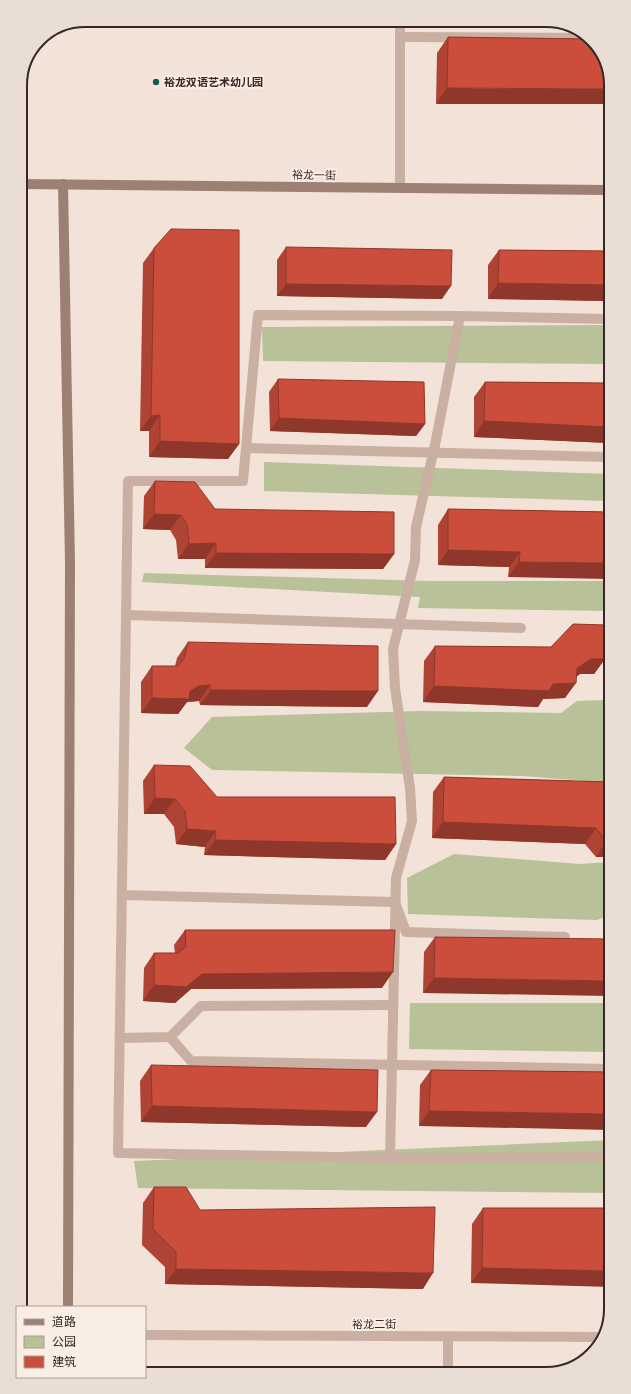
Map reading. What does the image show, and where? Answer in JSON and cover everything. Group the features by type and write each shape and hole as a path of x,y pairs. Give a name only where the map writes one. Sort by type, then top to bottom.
{"street":[{"path":"400,27 400,188"},
{"path":"400,37 579,38"},
{"name":"裕龙一街","path":"27,184 604,190"},
{"path":"63,184 70,563 68,1306"},
{"path":"604,319 460,316 258,316 243,481 128,481 118,1153 390,1158 604,1157"},
{"path":"390,1158 396,878 412,821 410,788 394,688 392,649 415,560 416,528 433,453 460,316"},
{"path":"246,448 604,457"},
{"path":"126,615 521,628"},
{"path":"122,894 395,902"},
{"path":"395,902 406,932 565,937"},
{"path":"120,1038 170,1037 201,1006 393,1005"},
{"path":"170,1037 191,1061 604,1069"},
{"name":"裕龙二街","path":"146,1335 597,1337"},
{"path":"448,1336 448,1367"}],"green space":[{"path":"604,325 604,364 263,361 262,327"},
{"path":"264,462 604,474 604,501 264,491"},
{"path":"144,573 429,581 604,581 604,611 418,608 420,597 142,582"},
{"path":"603,700 604,783 523,776 212,770 184,748 212,717 420,711 561,713 577,701"},
{"path":"454,854 580,864 604,862 604,918 596,920 408,914 407,878"},
{"path":"410,1003 604,1003 604,1052 409,1049"},
{"path":"604,1140 604,1193 138,1188 134,1161"}],"building":[{"path":"448,37 581,39 587,44 598,59 604,77 604,89 447,88"},
{"path":"171,229 239,230 239,444 160,441 160,415 151,416 154,248"},
{"path":"286,247 452,250 451,286 286,284"},
{"path":"499,250 604,251 604,285 498,283"},
{"path":"278,379 424,382 425,424 279,418"},
{"path":"485,382 604,383 604,427 484,421"},
{"path":"155,481 195,482 215,509 394,512 394,554 216,553 216,543 189,544 187,525 181,515 154,514"},
{"path":"448,509 604,512 604,563 519,562 520,552 448,550"},
{"path":"573,624 604,625 604,659 591,659 577,668 576,683 553,684 549,691 434,686 435,646 551,647"},
{"path":"188,642 378,646 378,691 211,690 210,685 199,686 190,691 189,699 152,698 152,666 178,666 184,659"},
{"path":"154,765 190,766 217,797 395,797 396,844 215,840 216,831 187,829 185,811 175,799 155,798"},
{"path":"444,777 604,782 604,838 596,828 443,822"},
{"path":"185,930 395,930 393,972 202,974 186,987 154,985 154,953 178,953 186,947"},
{"path":"435,937 604,939 604,981 434,978"},
{"path":"151,1065 378,1070 377,1112 152,1106"},
{"path":"431,1070 604,1072 604,1114 429,1111"},
{"path":"154,1187 186,1187 200,1210 435,1207 433,1273 176,1269 176,1252 153,1229"},
{"path":"483,1208 604,1208 604,1271 482,1268"}],"place":[{"name":"裕龙双语艺术幼儿园","path":"156,82"}]}
